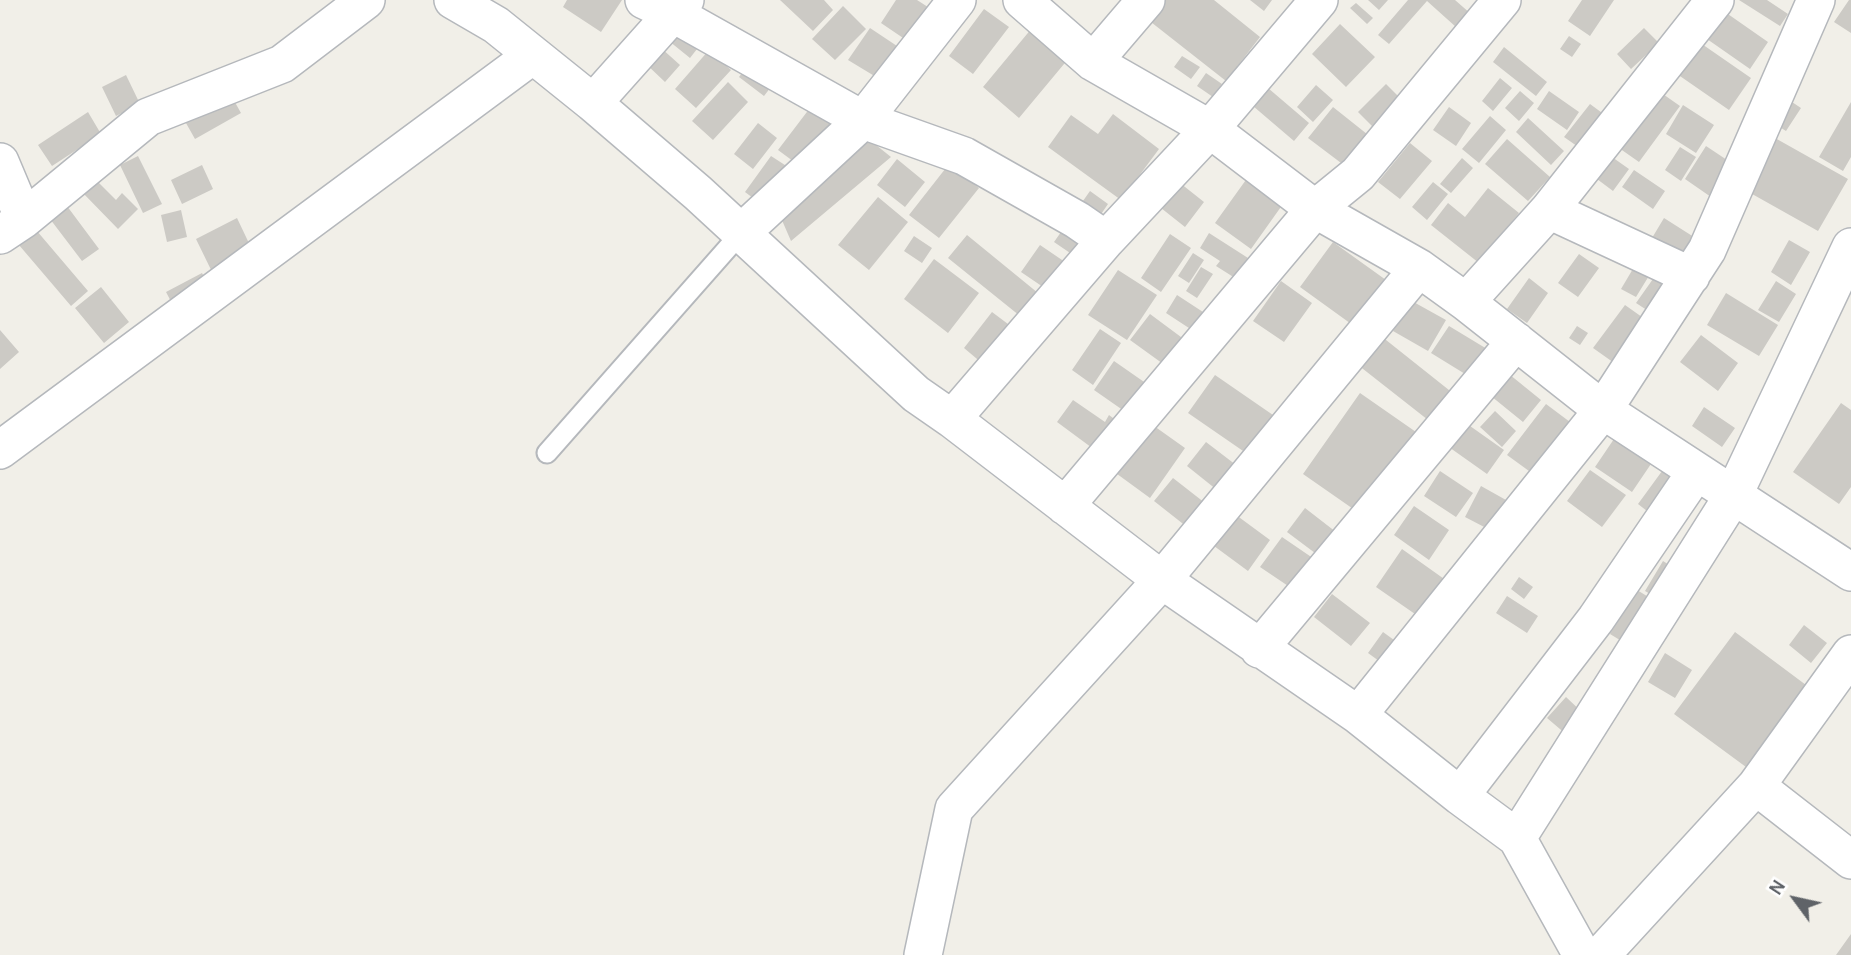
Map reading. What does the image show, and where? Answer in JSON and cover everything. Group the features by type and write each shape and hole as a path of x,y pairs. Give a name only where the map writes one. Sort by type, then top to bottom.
{"street":[{"path":"0,162 12,227 148,117 282,64 366,0"},
{"path":"453,0 496,25 593,103 698,193 916,394 1162,580 1358,715 1517,838 1582,955"},
{"path":"741,233 863,120 957,0"},
{"path":"1022,0 1093,62 1210,128 1315,209 1419,268 1603,410 1851,572"},
{"path":"1093,62 1146,0"},
{"path":"952,419 1106,240 1210,128 1319,0"},
{"path":"1065,506 1315,209 1358,174 1502,0"},
{"path":"1466,302 1549,210 1715,0"},
{"path":"1358,715 1603,410 1691,275 1707,250 1816,0"},
{"path":"593,103 668,5 863,120 964,156 1077,220 1106,240"},
{"path":"0,450 533,55"},
{"path":"1549,210 1691,275"},
{"path":"1517,838 1733,496 1851,247"},
{"path":"923,955 954,809 1162,580 1419,268"},
{"path":"1259,649 1516,341"},
{"path":"1460,796 1596,619 1696,472"},
{"path":"1601,955 1756,786 1851,654"},
{"path":"1756,786 1851,860"}],"lane":[{"path":"547,453 741,233"}],"building":[{"path":"567,0 622,0 601,32 563,7"},
{"path":"780,0 824,0 833,10 813,31"},
{"path":"896,0 917,0 931,9 909,42 881,23"},
{"path":"1153,0 1214,0 1260,37 1226,81 1142,15"},
{"path":"1250,0 1272,0 1264,11"},
{"path":"1368,0 1388,0 1379,10"},
{"path":"1408,0 1455,0 1479,21 1466,36 1427,1 1389,44 1378,35"},
{"path":"1582,0 1614,0 1590,36 1568,21"},
{"path":"1739,0 1767,0 1788,14 1780,26"},
{"path":"1851,0 1851,33 1834,22"},
{"path":"1356,3 1373,18 1367,24 1350,8"},
{"path":"843,6 866,29 835,60 812,39"},
{"path":"984,9 1009,27 973,74 949,56"},
{"path":"1725,12 1768,42 1750,69 1707,39"},
{"path":"718,22 690,58 664,37"},
{"path":"1340,24 1375,57 1346,87 1312,54"},
{"path":"870,28 903,50 881,80 848,60"},
{"path":"1032,28 1069,58 1019,118 983,87"},
{"path":"1644,28 1659,43 1631,69 1617,54"},
{"path":"1569,36 1581,44 1572,57 1560,49"},
{"path":"1699,42 1751,78 1729,110 1677,74"},
{"path":"660,47 680,65 665,82 645,63"},
{"path":"1504,47 1547,82 1536,96 1493,62"},
{"path":"709,50 731,70 696,108 675,89"},
{"path":"759,51 784,70 764,96 739,77"},
{"path":"1182,56 1200,67 1191,79 1174,67"},
{"path":"1206,73 1222,84 1213,97 1197,86"},
{"path":"126,75 140,104 116,116 102,87"},
{"path":"1500,78 1512,88 1493,111 1482,101"},
{"path":"728,82 748,102 713,140 692,121"},
{"path":"1386,84 1402,100 1374,128 1358,112"},
{"path":"1316,85 1333,100 1313,122 1297,107"},
{"path":"1268,88 1309,123 1294,141 1253,106"},
{"path":"228,90 241,113 195,139 182,116"},
{"path":"1520,91 1534,103 1519,121 1505,108"},
{"path":"1549,91 1579,112 1567,130 1537,109"},
{"path":"1660,92 1680,106 1639,162 1619,148"},
{"path":"1786,98 1801,108 1786,131 1770,121"},
{"path":"816,100 839,117 801,167 778,150"},
{"path":"1851,102 1851,157 1843,171 1819,157"},
{"path":"1590,104 1609,118 1584,151 1564,137"},
{"path":"1683,105 1714,125 1696,153 1666,134"},
{"path":"1333,107 1377,142 1353,172 1308,138"},
{"path":"1449,107 1471,123 1456,146 1433,130"},
{"path":"88,112 101,134 52,166 38,145"},
{"path":"1113,114 1159,149 1121,200 1048,147 1071,115 1098,134"},
{"path":"1490,116 1506,130 1479,163 1462,149"},
{"path":"1528,118 1564,151 1551,165 1516,132"},
{"path":"758,123 777,138 753,169 734,154"},
{"path":"861,133 891,157 791,241 781,218"},
{"path":"1775,138 1848,179 1818,231 1745,190"},
{"path":"1507,139 1550,177 1528,201 1485,164"},
{"path":"1410,143 1432,161 1400,199 1378,182"},
{"path":"1706,146 1733,164 1711,197 1685,179"},
{"path":"1680,147 1696,157 1681,181 1665,170"},
{"path":"138,156 162,204 143,213 120,165"},
{"path":"771,156 788,167 761,204 745,192"},
{"path":"1612,157 1629,169 1613,191 1597,179"},
{"path":"1462,158 1473,168 1451,193 1440,184"},
{"path":"897,159 925,182 905,207 877,185"},
{"path":"949,164 979,188 939,238 909,215"},
{"path":"202,165 213,189 182,204 171,180"},
{"path":"1634,170 1665,191 1653,209 1622,187"},
{"path":"1248,177 1283,204 1251,249 1215,223"},
{"path":"95,179 116,200 122,193 138,209 118,229 82,192"},
{"path":"1433,182 1448,194 1427,220 1412,207"},
{"path":"1180,183 1204,202 1185,227 1161,208"},
{"path":"1488,188 1519,213 1479,263 1431,225 1448,203 1465,217"},
{"path":"1090,191 1108,204 1073,255 1054,242"},
{"path":"878,197 908,222 869,270 838,245"},
{"path":"64,202 99,249 82,261 47,215"},
{"path":"181,210 187,237 167,242 161,215"},
{"path":"237,218 256,258 215,278 196,239"},
{"path":"1664,218 1697,239 1681,263 1649,243"},
{"path":"31,224 88,291 71,306 13,238"},
{"path":"1209,233 1248,258 1235,278 1216,266 1220,261 1200,248"},
{"path":"1170,234 1191,248 1161,292 1141,278"},
{"path":"967,235 1038,293 1020,316 948,258"},
{"path":"914,236 932,248 922,263 904,251"},
{"path":"1789,240 1810,252 1791,285 1771,272"},
{"path":"1333,242 1386,280 1354,326 1300,287"},
{"path":"1040,245 1065,262 1046,289 1021,272"},
{"path":"1193,253 1204,260 1189,283 1178,276"},
{"path":"1579,254 1599,268 1578,297 1558,283"},
{"path":"1640,257 1655,266 1636,297 1621,289"},
{"path":"934,259 979,293 948,333 904,299"},
{"path":"1201,267 1213,274 1197,298 1186,291"},
{"path":"1660,269 1679,282 1656,316 1636,303"},
{"path":"1118,270 1157,295 1127,340 1088,315"},
{"path":"202,273 212,292 176,311 166,292"},
{"path":"1529,278 1548,293 1527,323 1507,309"},
{"path":"1281,281 1312,303 1284,342 1253,321"},
{"path":"1776,281 1796,294 1779,322 1758,310"},
{"path":"101,287 129,322 104,343 75,308"},
{"path":"1726,293 1778,325 1759,356 1707,325"},
{"path":"1177,295 1203,312 1192,330 1166,313"},
{"path":"1410,300 1446,320 1428,351 1393,331"},
{"path":"1625,305 1649,322 1617,365 1593,348"},
{"path":"992,312 1012,327 983,364 964,348"},
{"path":"1150,314 1185,340 1166,366 1130,340"},
{"path":"1449,326 1487,349 1470,377 1431,353"},
{"path":"1577,326 1588,333 1580,345 1569,338"},
{"path":"1100,329 1121,343 1093,385 1072,370"},
{"path":"0,330 19,352 0,369"},
{"path":"1701,335 1738,363 1718,391 1680,362"},
{"path":"1381,336 1459,398 1437,427 1358,365"},
{"path":"1114,361 1147,384 1127,413 1094,390"},
{"path":"1504,370 1541,400 1523,422 1486,392"},
{"path":"1215,375 1273,415 1246,453 1188,413"},
{"path":"1360,393 1416,432 1359,513 1303,474"},
{"path":"1073,400 1105,422 1109,415 1125,427 1103,456 1057,422"},
{"path":"1841,403 1851,410 1851,487 1839,504 1793,472"},
{"path":"1546,404 1578,428 1540,479 1507,455"},
{"path":"1704,407 1735,428 1722,447 1692,426"},
{"path":"1495,411 1516,431 1502,447 1480,427"},
{"path":"1147,421 1185,448 1150,498 1113,471"},
{"path":"1463,421 1504,450 1487,474 1446,445"},
{"path":"1616,436 1653,461 1632,492 1595,467"},
{"path":"1206,442 1236,465 1217,490 1187,466"},
{"path":"1665,467 1683,481 1656,518 1638,504"},
{"path":"1590,470 1626,495 1602,527 1567,501"},
{"path":"1440,471 1473,493 1456,517 1424,496"},
{"path":"1173,478 1205,503 1187,527 1154,501"},
{"path":"1481,486 1506,500 1490,530 1465,517"},
{"path":"1414,506 1449,530 1429,560 1394,535"},
{"path":"1305,508 1345,539 1327,562 1287,532"},
{"path":"1232,512 1270,540 1248,571 1210,543"},
{"path":"1282,537 1323,565 1303,596 1260,567"},
{"path":"1402,549 1454,586 1428,623 1376,587"},
{"path":"1663,561 1677,570 1659,599 1645,591"},
{"path":"1519,577 1533,587 1524,599 1511,589"},
{"path":"1637,590 1655,601 1628,645 1610,634"},
{"path":"1332,594 1370,623 1351,646 1314,617"},
{"path":"1507,596 1538,616 1527,633 1496,613"},
{"path":"1804,625 1827,643 1811,663 1789,645"},
{"path":"1383,632 1405,648 1390,669 1368,653"},
{"path":"1735,632 1806,685 1746,767 1674,714"},
{"path":"1665,653 1692,670 1675,698 1648,682"},
{"path":"1566,697 1585,715 1567,735 1547,718"},
{"path":"1851,934 1851,955 1836,955"}]}
